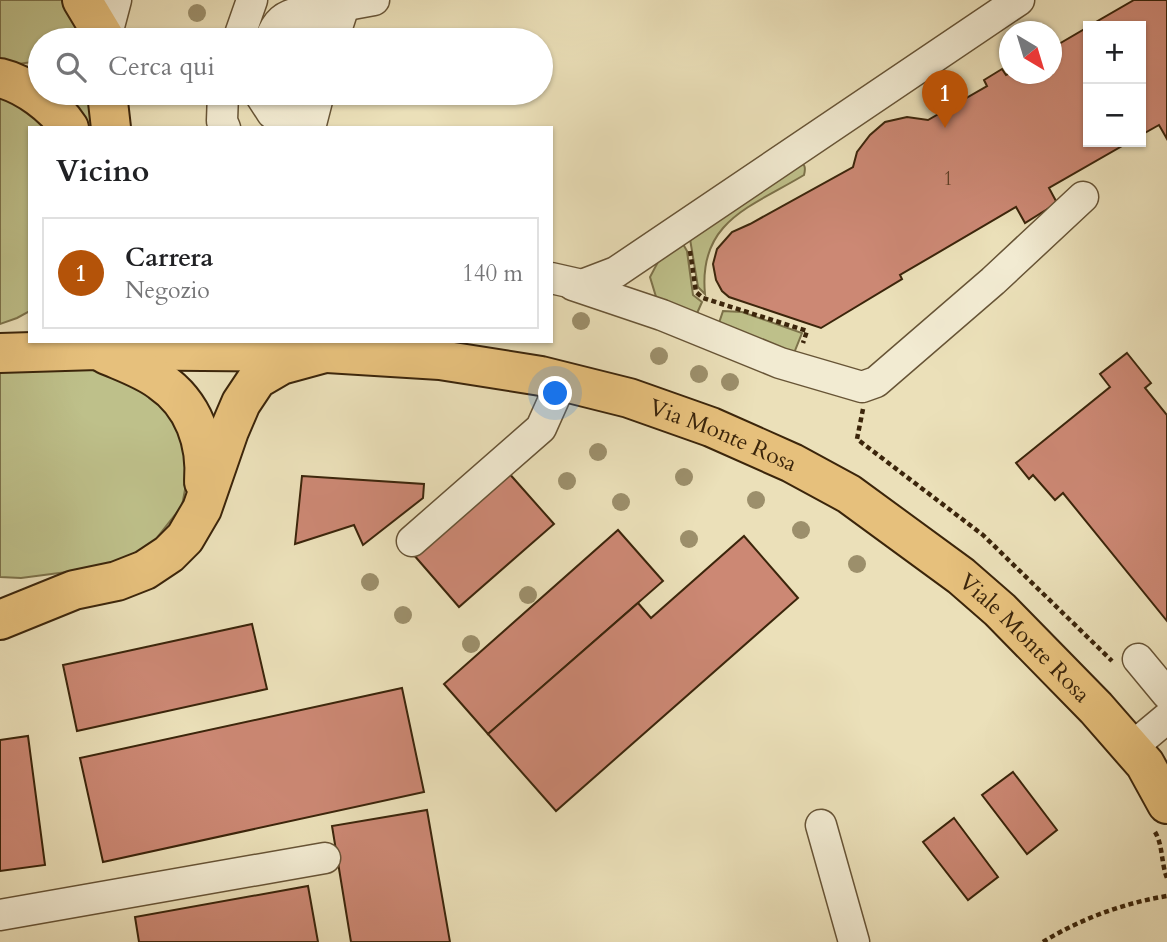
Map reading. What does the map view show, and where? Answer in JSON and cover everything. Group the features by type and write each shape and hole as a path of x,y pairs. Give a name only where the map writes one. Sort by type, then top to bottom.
{"main road":[{"path":"82,0 99,28"},
{"path":"47,105 68,126"},
{"path":"108,105 111,126"},
{"path":"0,339 28,324"},
{"path":"291,343 327,353"},
{"path":"0,353 97,350 327,353"},
{"path":"97,350 160,381 187,408 201,434 205,463 202,509"},
{"path":"0,620 74,590 117,581 145,570 169,554 185,538 202,509 229,431 257,379 281,365 327,353"},
{"name":"Via Monte Rosa","path":"327,353 440,360 552,379 629,398 711,427 792,463 849,494 891,525"},
{"name":"Viale Monte Rosa","path":"891,525 961,576 1068,676 1148,764 1167,804"},
{"path":"0,590 74,590"}],"street":[{"path":"108,28 116,0"},
{"path":"242,28 252,0"},
{"path":"291,28 295,19 320,18 374,0"},
{"path":"562,282 598,281 632,261 1020,0"},
{"path":"275,28 280,20 290,14 320,18"},
{"path":"222,105 224,126"},
{"path":"267,105 272,113 298,126"},
{"path":"274,105 299,126"},
{"path":"290,105 293,118 299,126"},
{"path":"300,126 301,105"},
{"path":"300,126 307,105"},
{"path":"301,126 312,105"},
{"path":"562,282 662,315 794,367 862,387 876,382 886,374 993,281 1083,197"},
{"path":"632,261 648,297 662,315"},
{"path":"412,541 541,428 552,379"},
{"path":"1138,659 1167,694"},
{"path":"1148,764 1167,718"},
{"path":"821,825 855,942"},
{"path":"0,915 325,858"}],"path":[{"path":"678,230 690,250 696,292 703,299 807,331 794,367"},
{"path":"862,387 864,404 858,439 865,446 983,535 1113,663 1138,659"},
{"path":"1043,942 1063,929 1139,900 1167,896"}],"green space":[{"path":"0,0 64,0 77,28 28,28 28,63 0,62"},
{"path":"0,96 12,101 48,126 28,126 28,312 0,324"},
{"path":"62,105 101,105 104,126 80,126"},
{"path":"798,161 804,166 804,175 748,207 719,233 710,249 705,269 705,294 698,287 690,239"},
{"path":"683,244 687,251 693,295 702,302 694,320 657,300 650,277 659,260"},
{"path":"723,311 742,312 802,333 792,358 717,329"},
{"path":"96,369 149,392 175,417 191,457 182,506 148,549 105,567 21,578 0,577 0,371"}],"building":[{"path":"1134,0 1167,0 1167,139 1159,125 1146,132 1146,21 1098,21"},
{"path":"1083,30 1083,147 1120,147 1049,188 1057,203 1025,223 1016,207 900,275 902,279 821,328 729,297 722,291 716,280 713,264 717,249 732,232 853,167 857,152 885,122 907,117 928,120 987,86 984,80 999,71 999,84 1062,84 1062,42"},
{"path":"1127,353 1151,383 1145,388 1167,415 1167,621 1063,493 1055,500 1033,475 1029,479 1016,463 1110,387 1100,374"},
{"path":"507,471 554,524 459,607 413,554"},
{"path":"302,476 424,484 423,498 363,545 354,525 295,544"},
{"path":"618,530 663,581 488,734 444,684"},
{"path":"744,536 798,598 556,811 488,734 638,603 651,618"},
{"path":"252,624 267,689 77,731 63,665"},
{"path":"402,688 424,792 103,862 80,758"},
{"path":"28,736 45,865 0,871 0,740"},
{"path":"1013,772 1057,830 1027,854 982,795"},
{"path":"427,810 450,942 351,942 332,826"},
{"path":"954,818 998,877 968,900 923,842"},
{"path":"308,886 318,942 139,942 135,917"}],"place":[{"name":"Carrera","path":"945,128"}]}
